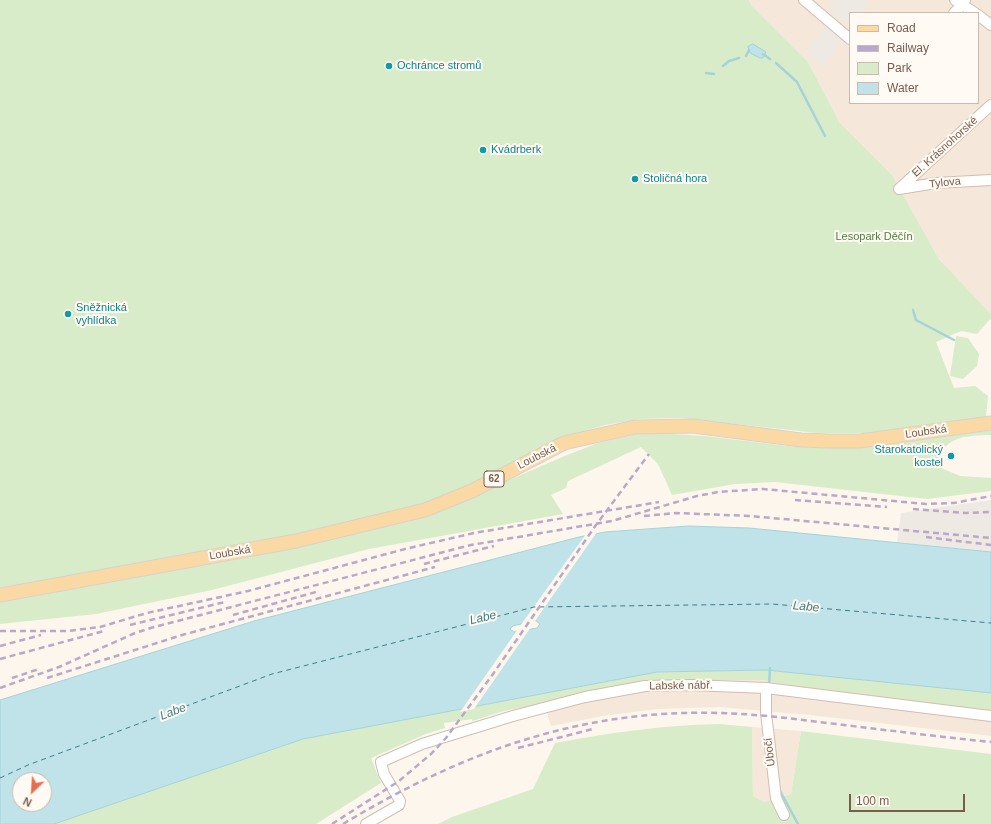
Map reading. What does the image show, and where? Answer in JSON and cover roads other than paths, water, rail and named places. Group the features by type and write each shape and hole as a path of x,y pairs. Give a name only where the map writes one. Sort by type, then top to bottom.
{"main road":[{"name":"Loubská","path":"0,595 296,541 425,510 472,491 564,443 596,434 635,427 693,426 801,440 860,441 991,423"}],"street":[{"path":"804,0 849,38"},
{"path":"955,12 961,1 974,12"},
{"path":"979,16 991,25"},
{"name":"El. Krásnohorské","path":"899,189 991,105"},
{"name":"Tylova","path":"899,189 936,183 991,180"},
{"name":"Labské nábř.","path":"366,824 399,805 400,801 384,774 381,762 430,742 513,716 586,697 644,686 691,685 766,688 991,716"},
{"name":"Úbočí","path":"766,688 766,713 776,798 784,815"}],"water":[{"path":"753,44 766,52 763,58 750,53 748,47"},
{"name":"Labe","path":"689,526 749,528 991,552 991,693 766,670 657,672 303,739 54,824 0,824 0,700 254,621 579,537 605,532","holes":["536,621 540,624 537,628 514,632 510,629 513,626"]}],"waterway":[{"path":"746,56 749,50"},
{"path":"763,54 770,59"},
{"path":"723,66 729,61 739,58"},
{"path":"776,63 797,82 825,136"},
{"path":"706,73 714,74"},
{"path":"913,310 916,320 954,340"},
{"path":"769,687 770,668"},
{"path":"779,789 798,824"}],"railway":[{"path":"332,824 399,781 431,754 446,738 493,674 596,525 649,454"},
{"path":"0,688 59,667 135,633 154,627 471,545 612,521 697,496 718,492 763,489 926,504 954,503 991,496"},
{"path":"795,500 887,507"},
{"path":"0,631 68,631 100,627 147,613 248,591 405,549 474,533 659,502"},
{"path":"913,509 965,513 991,512"},
{"path":"644,516 676,513 750,516 991,538"},
{"path":"926,537 991,545"},
{"path":"424,564 494,546"},
{"path":"47,678 182,635 435,567"},
{"path":"233,615 316,592"},
{"path":"130,625 225,602"},
{"path":"0,659 104,631"},
{"path":"0,646 41,635"},
{"path":"12,678 39,669"},
{"path":"343,824 432,776 477,757 523,740 570,728 618,719 667,714 719,713 782,718 991,742"},
{"path":"518,748 593,729"}],"place":[{"name":"Ochránce stromů","path":"389,66"},
{"name":"Kvádrberk","path":"483,150"},
{"name":"Stoličná hora","path":"635,179"},
{"name":"Sněžnická vyhlídka","path":"68,314"},
{"name":"Starokatolický kostel","path":"951,456"}],"park label":[{"name":"Lesopark Děčín","path":"874,237"}]}
